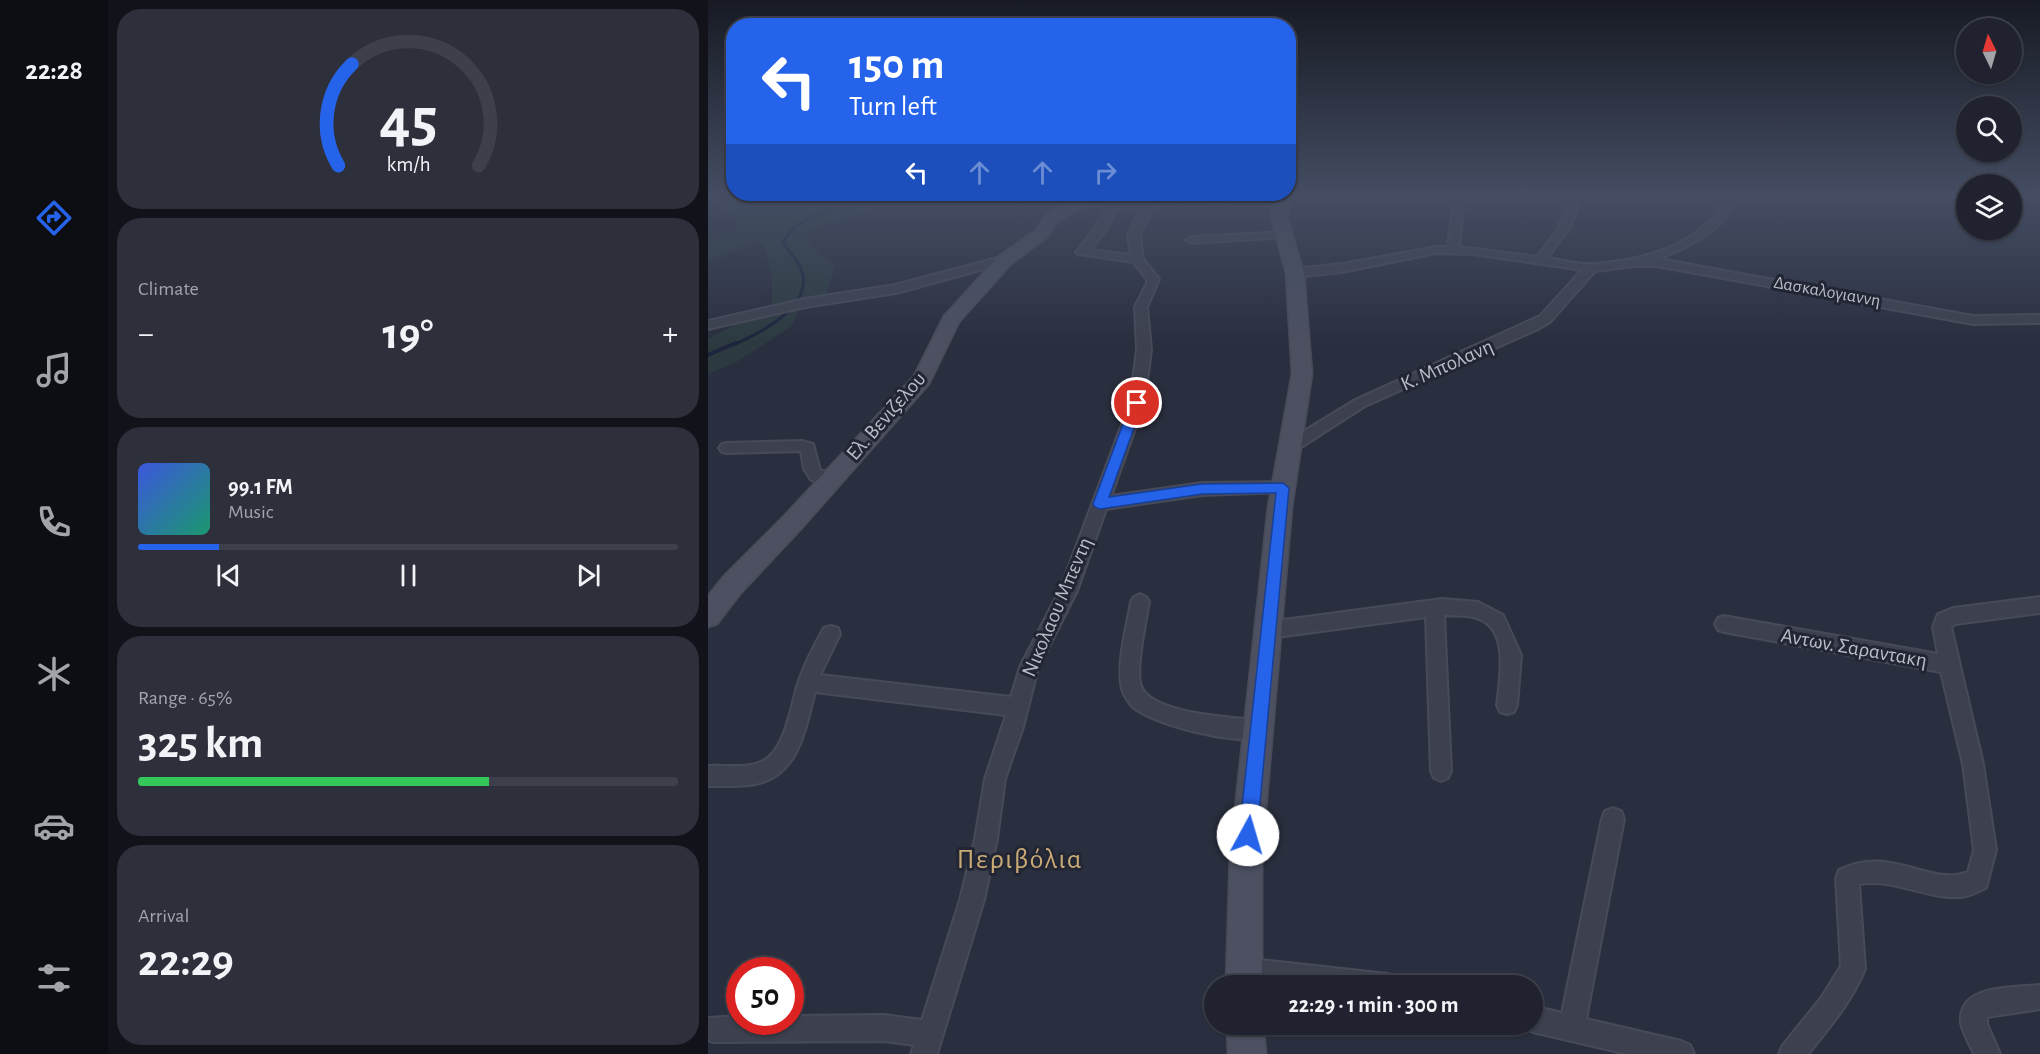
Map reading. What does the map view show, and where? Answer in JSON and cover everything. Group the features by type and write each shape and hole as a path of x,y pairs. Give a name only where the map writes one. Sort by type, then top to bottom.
{"main road":[{"name":"Ελ. Βενιζελου","path":"708,616 732,585 922,379 951,320 1005,260 1027,244"},
{"path":"1244,975 1246,855 1283,488 1302,374 1295,273 1287,244"},
{"path":"1245,1035 1246,1054"}],"street":[{"path":"1088,244 1082,252 1137,259 1135,244"},
{"path":"1453,250 1454,244"},
{"path":"1540,260 1552,244"},
{"path":"1643,261 1685,244"},
{"name":"Δασκαλογιαννη","path":"1295,273 1342,268 1415,253 1453,250 1591,268 1643,261 1672,263 1822,294 1894,304 1973,320 2040,319"},
{"name":"Νικολαου Μπεντη","path":"926,1044 972,900 986,839 996,779 1029,667 1068,591 1137,403 1144,350 1141,308 1153,284 1153,279 1137,259"},
{"path":"708,325 805,303 896,289 1005,260"},
{"name":"Κ. Μπολανη","path":"1290,447 1360,403 1545,319 1591,268"},
{"path":"727,448 802,446 810,453 812,472 816,476 831,479"},
{"path":"1100,504 1202,489 1283,488"},
{"path":"1140,602 1131,682 1135,696 1154,709 1196,722 1259,730"},
{"name":"Αντων. Σαραντακη","path":"1724,624 1949,665 1942,627 1944,620 1953,616 2040,605"},
{"path":"1269,630 1435,608 1478,609 1497,621 1512,655 1507,705"},
{"path":"1435,608 1441,771"},
{"path":"708,776 756,773 769,770 777,764 789,747 808,682 831,634"},
{"path":"1792,1054 1830,1007 1853,969 1847,878 1856,871 1960,886 1978,880 1985,850 1973,764 1949,665"},
{"path":"808,682 1019,706"},
{"path":"1572,1028 1613,819"},
{"path":"1987,1054 1974,1025 1974,1011 1984,1004 2040,997"},
{"path":"1543,1021 1681,1054"},
{"path":"713,1029 884,1028 926,1044"}],"shaded area":[{"path":"708,244 748,244 708,262"},
{"path":"761,244 809,244 835,265 824,302 799,309 792,326 738,361 708,374 708,339 772,305 772,273"}],"waterway":[{"path":"733,345 780,319 798,299 803,287 802,271 784,244"},
{"path":"708,355 736,343"}],"district":[{"name":"Περιβόλια","path":"1020,860"}],"route":[{"path":"1137,403 1100,504 1202,489 1283,488 1248,835"}]}
